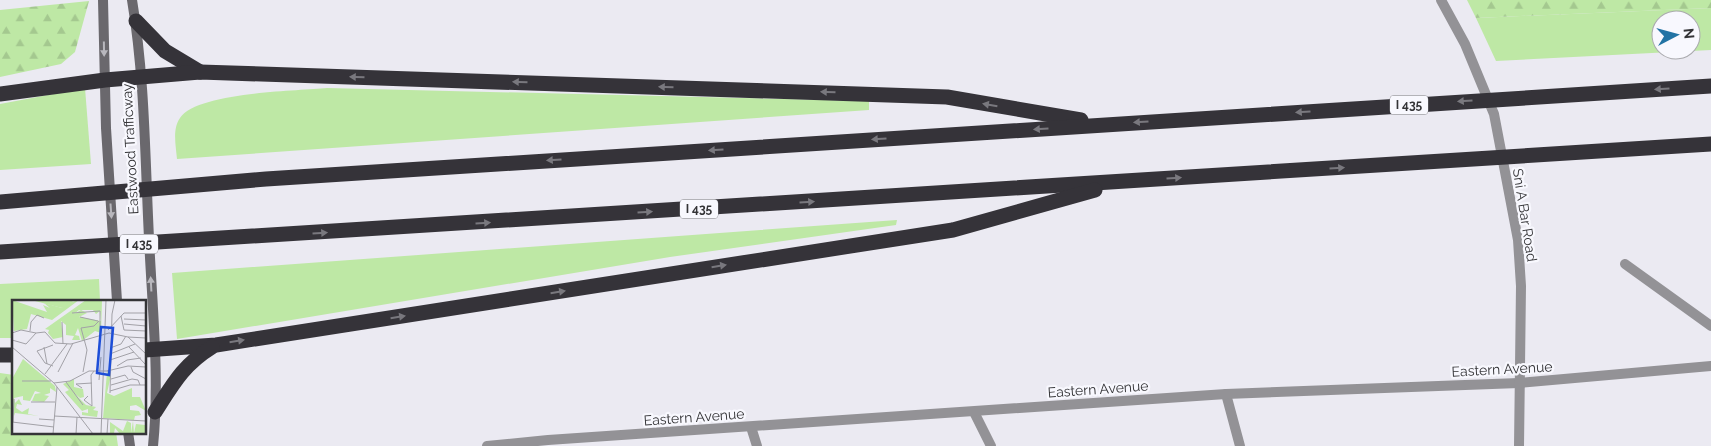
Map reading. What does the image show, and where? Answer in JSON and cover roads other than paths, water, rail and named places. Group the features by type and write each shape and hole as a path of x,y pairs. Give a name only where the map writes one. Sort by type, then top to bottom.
{"highway":[{"path":"136,21 165,51 200,72"},
{"path":"0,94 105,80 141,79 200,72 947,97 1107,125"},
{"name":"I 435","path":"0,202 266,179 1711,86"},
{"name":"I 435","path":"3,252 1711,144"},
{"path":"150,350 216,345 953,230 1126,182"},
{"path":"155,412 179,373 194,358 216,345"}],"main road":[{"name":"Eastwood Trafficway","path":"103,0 106,128 117,300"},
{"name":"Eastwood Trafficway","path":"132,0 136,21 141,79 150,350 155,412 153,446"}],"street":[{"name":"Sni A Bar Road","path":"1441,0 1465,44 1494,114 1518,240 1521,286 1519,446"},
{"path":"1625,264 1711,326"},
{"name":"Eastern Avenue","path":"487,446 1226,394 1519,383 1711,366"},
{"path":"1226,394 1240,446"},
{"path":"974,412 991,446"},
{"path":"751,427 757,446"}]}
